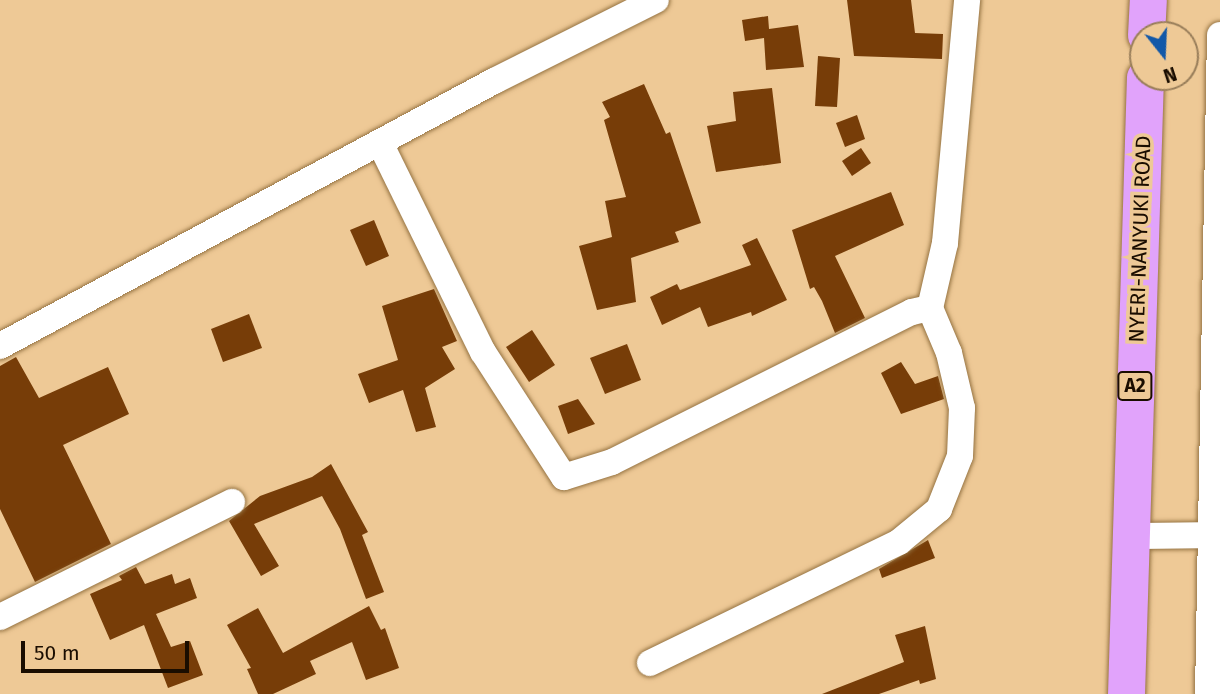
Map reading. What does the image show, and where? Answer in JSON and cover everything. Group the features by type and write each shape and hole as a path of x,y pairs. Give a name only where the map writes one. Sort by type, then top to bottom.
{"highway":[{"path":"1147,21 1148,0"},
{"name":"NYERI-NANYUKI ROAD","path":"1125,694 1145,91"}],"street":[{"path":"0,346 380,143 656,0"},
{"path":"650,663 809,582 899,542 939,509 960,456 962,408 949,353 930,309 945,243 967,0"},
{"path":"1208,694 1208,535 1220,35"},
{"path":"380,143 483,352 564,477 612,462 912,312 930,309"},
{"path":"0,617 232,502"},
{"path":"1131,537 1208,535"}],"building":[{"path":"847,0 911,0 915,33 943,34 942,59 854,56"},
{"path":"768,16 769,29 798,25 804,67 766,70 764,38 745,41 742,20"},
{"path":"818,56 840,58 837,107 815,106"},
{"path":"644,84 666,134 670,132 701,223 675,232 679,242 631,258 636,302 597,310 579,246 612,237 605,201 626,197 604,120 610,117 602,102"},
{"path":"772,88 781,163 716,172 707,126 736,121 733,92"},
{"path":"857,115 865,139 845,147 836,123"},
{"path":"861,148 871,163 852,176 842,161"},
{"path":"891,192 904,225 835,256 865,318 835,333 822,301 814,287 810,289 792,230"},
{"path":"374,220 389,256 366,266 350,230"},
{"path":"757,238 787,300 752,316 751,312 708,327 700,307 662,325 650,297 677,284 680,290 751,265 742,245"},
{"path":"434,289 457,341 442,347 455,369 425,388 436,427 416,432 403,390 369,403 358,374 398,360 382,306"},
{"path":"249,314 262,348 223,362 211,329"},
{"path":"532,330 555,365 529,382 506,347"},
{"path":"627,344 641,380 605,394 590,358"},
{"path":"16,357 39,398 108,367 129,414 63,445 111,544 35,582 0,509 0,366"},
{"path":"901,362 915,384 938,376 944,399 901,414 881,373"},
{"path":"578,399 595,424 568,434 558,406"},
{"path":"331,464 368,532 362,535 384,592 366,599 340,529 322,496 254,524 279,566 261,576 229,521 260,496 312,477"},
{"path":"928,540 935,558 882,578 879,569"},
{"path":"136,567 145,584 172,574 175,584 190,578 197,598 156,614 171,647 190,641 203,675 168,688 144,625 110,640 90,594 122,580 119,576"},
{"path":"369,606 381,630 385,628 399,668 366,680 352,642 310,661 316,674 273,694 258,694 247,669 251,668 227,625 258,608 283,653"},
{"path":"925,626 936,679 920,684 919,680 879,694 822,694 904,662 895,635"}]}
